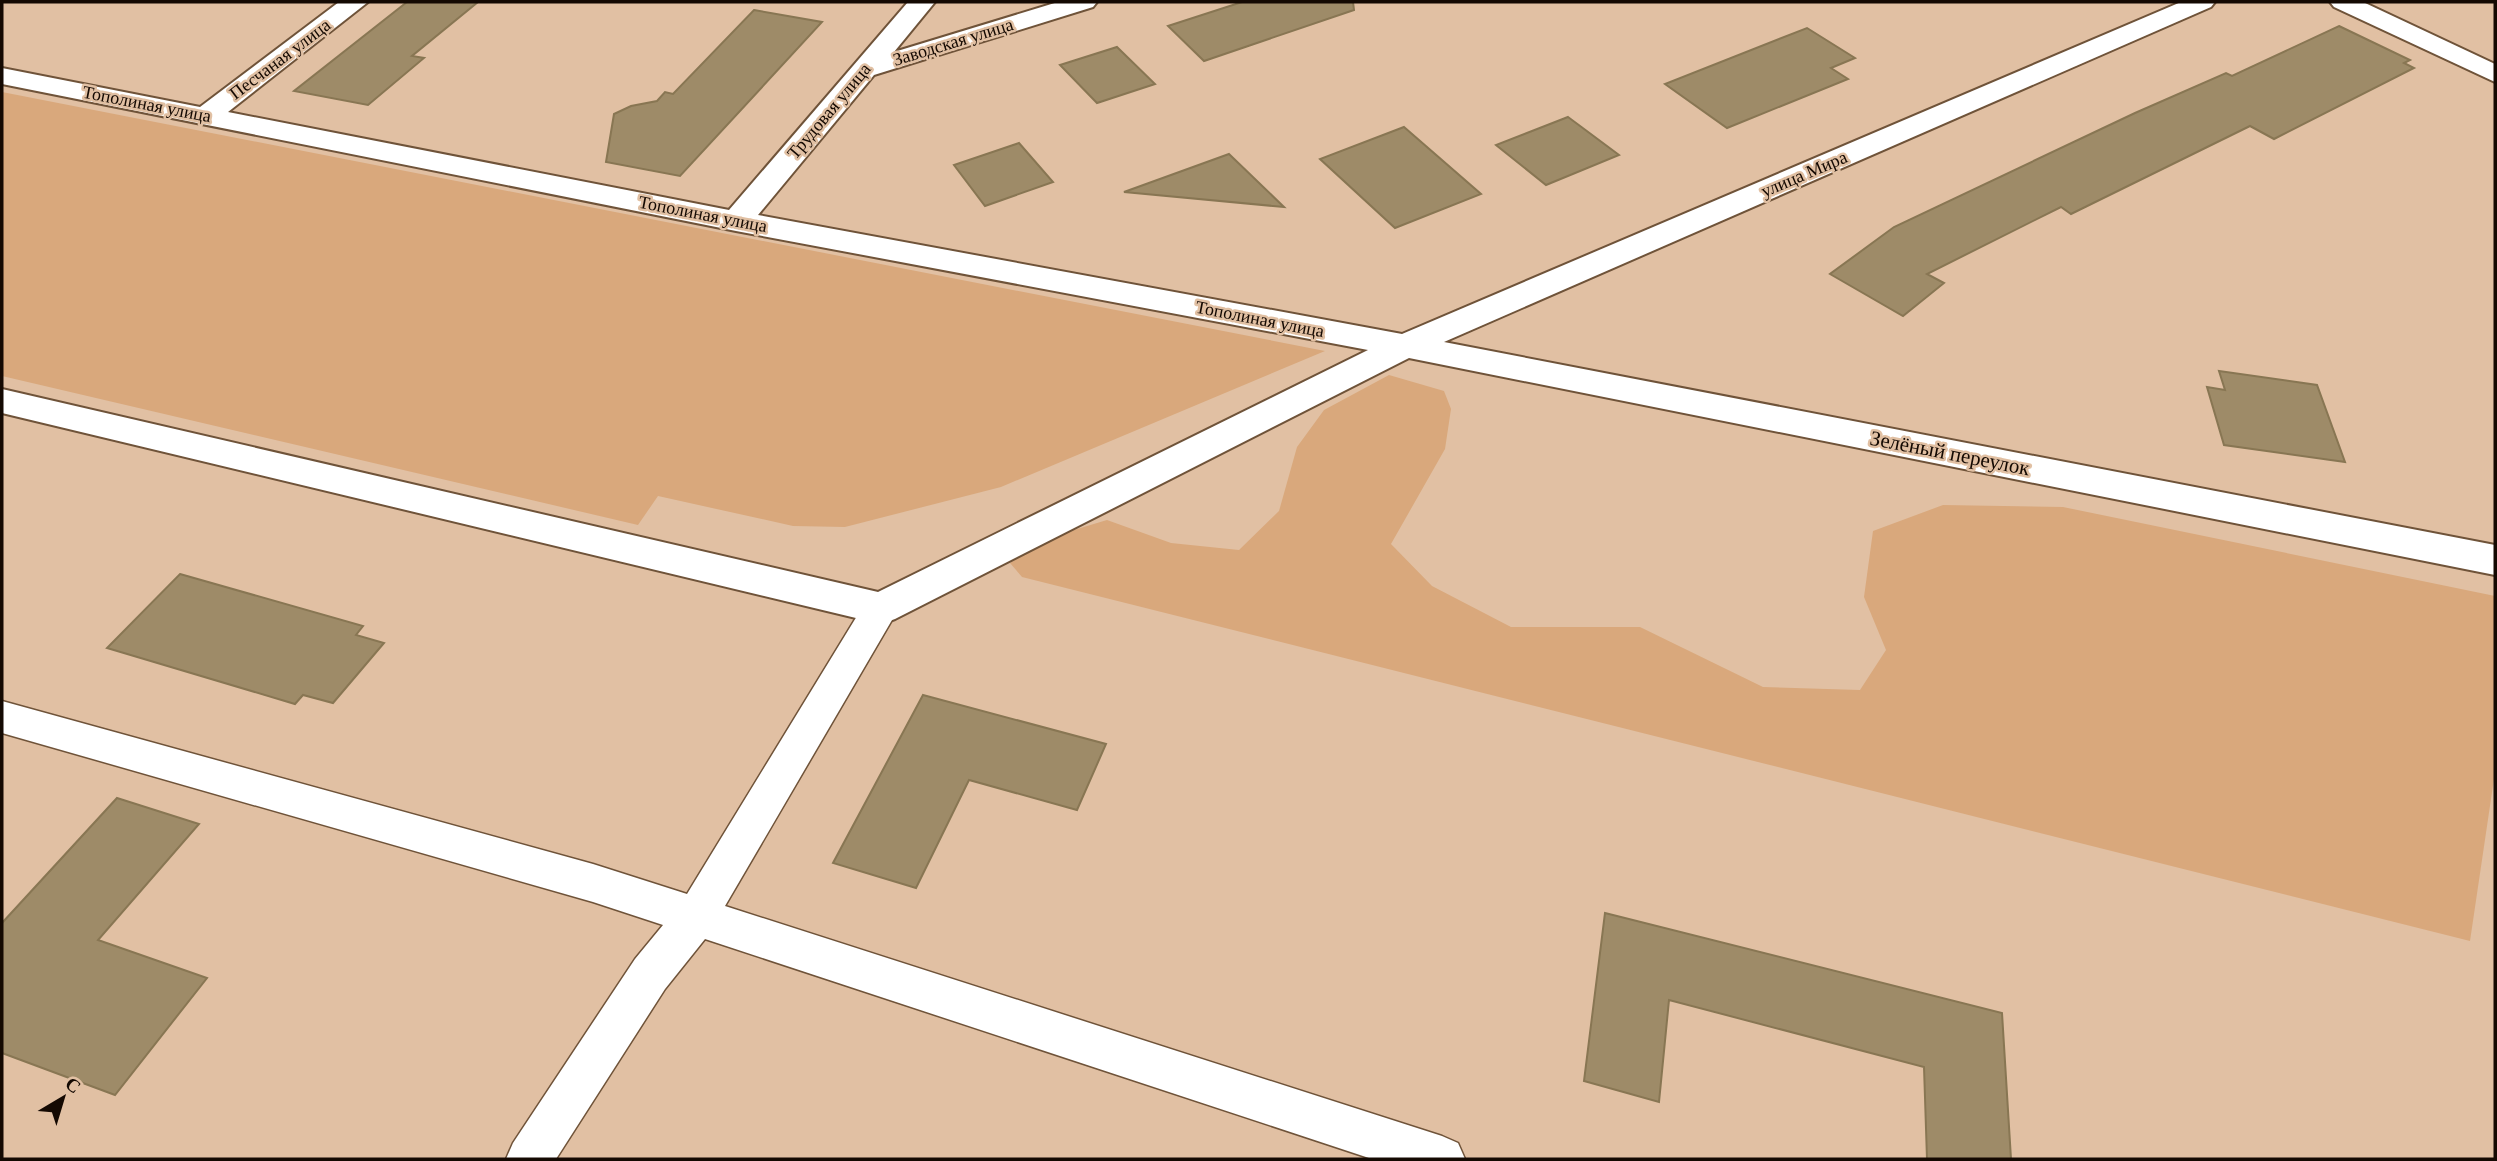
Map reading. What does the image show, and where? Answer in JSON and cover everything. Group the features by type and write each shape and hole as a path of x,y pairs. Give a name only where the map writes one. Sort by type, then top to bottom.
{"street":[{"name":"Песчаная улица","path":"205,116 355,2"},
{"name":"Трудовая улица","path":"736,221 922,2"},
{"name":"Заводская улица","path":"863,70 1084,2"},
{"name":"улица Мира","path":"881,608 1405,346 2202,2"},
{"path":"2343,2 2495,74"},
{"name":"Тополиная улица","path":"2,76 736,221 1405,346"},
{"name":"Зелёный переулок","path":"1405,346 2495,560"},
{"path":"2,401 881,608"}],"lane":[{"path":"529,1159 650,974 697,916 881,608"},
{"path":"2,717 593,883 1443,1159"}],"shaded area":[{"path":"2,92 1325,351 1001,487 845,527 793,526 658,496 638,525 2,376"},
{"path":"1389,375 1444,391 1451,409 1445,449 1391,544 1432,586 1511,627 1640,627 1763,687 1860,690 1886,650 1864,597 1873,531 1943,505 2063,507 2495,596 2495,772 2470,941 1022,577 1010,563 1034,542 1107,520 1171,543 1239,550 1279,511 1297,447 1324,410"}],"building":[{"path":"407,2 478,2 412,56 424,58 368,105 294,91"},
{"path":"1242,2 1353,2 1354,10 1204,61 1168,26"},
{"path":"754,10 822,22 680,176 606,162 614,114 631,106 657,101 665,92 673,94"},
{"path":"2339,26 2410,60 2404,63 2414,68 2274,139 2250,126 2071,214 2061,207 1927,274 1944,283 1903,316 1830,274 1894,227 2135,113 2226,73 2232,76"},
{"path":"1807,28 1855,58 1831,68 1848,79 1727,128 1665,84"},
{"path":"1117,47 1155,84 1097,103 1060,65"},
{"path":"1568,117 1619,155 1546,185 1496,145"},
{"path":"1404,127 1481,194 1395,228 1320,159"},
{"path":"1019,143 1053,182 985,206 954,165"},
{"path":"1229,154 1284,207 1124,192"},
{"path":"2219,371 2317,385 2345,462 2224,445 2207,387 2225,390"},
{"path":"180,574 363,626 356,635 384,643 333,703 303,695 295,704 107,648"},
{"path":"923,695 1106,744 1077,810 969,780 916,888 833,863"},
{"path":"117,798 199,824 98,940 207,978 115,1095 2,1053 2,923"},
{"path":"1605,913 2002,1013 2011,1159 1927,1159 1924,1067 1669,1000 1659,1102 1584,1081"}]}
